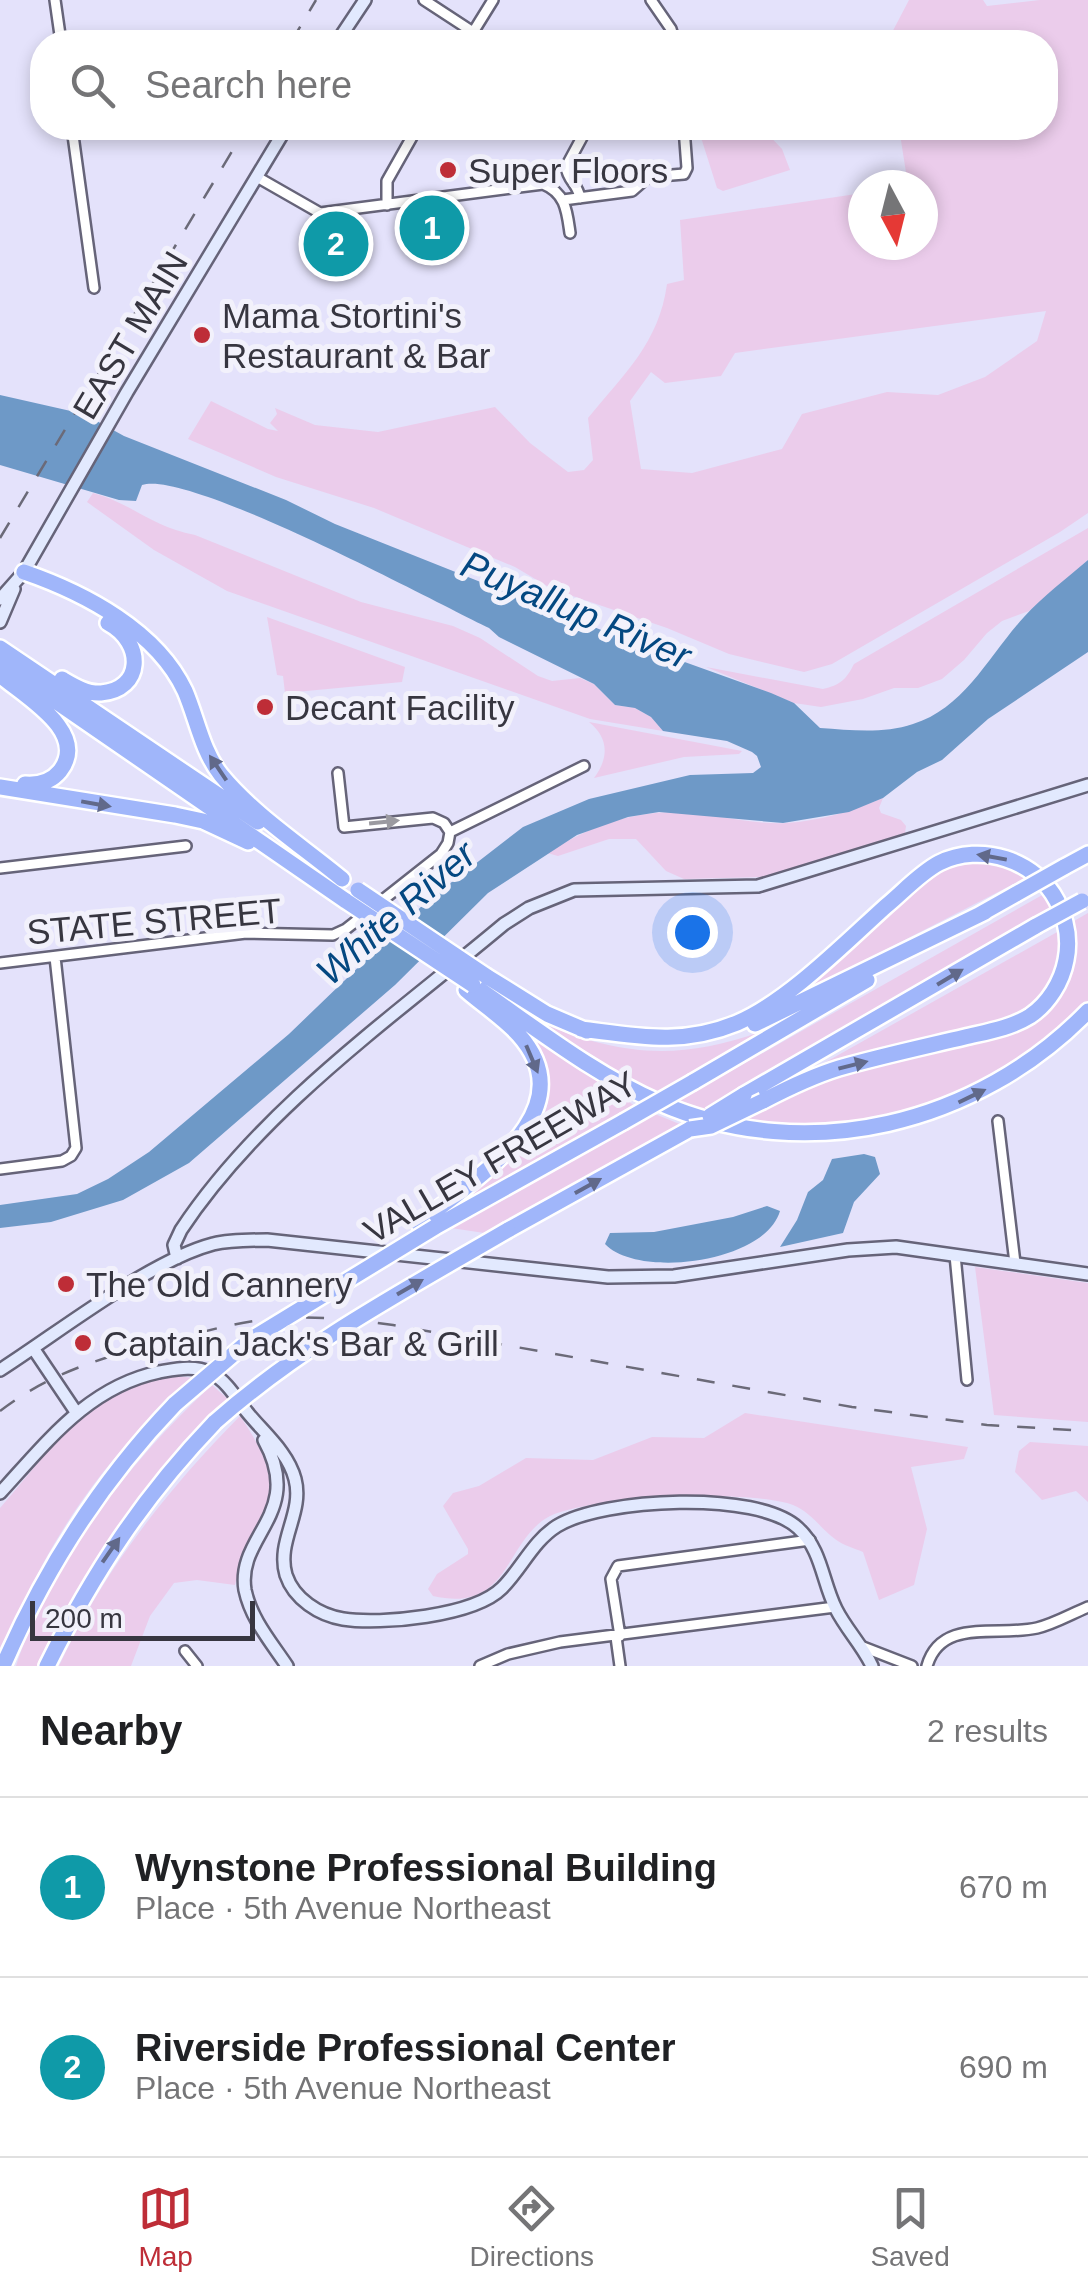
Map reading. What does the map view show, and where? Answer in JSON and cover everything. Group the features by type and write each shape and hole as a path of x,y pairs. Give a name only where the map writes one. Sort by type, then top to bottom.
{"highway":[{"path":"0,639 59,678 96,694 112,691 132,672 134,650 123,632 20,578"},
{"path":"20,578 42,578 116,617 160,650 186,693 218,772 248,802 342,879 352,895 404,940 475,984 614,1042 641,1045 714,1038 759,1022 985,912"},
{"path":"0,648 342,879"},
{"path":"0,663 317,882"},
{"path":"0,675 55,721 67,743 63,766 49,780 29,785 0,784"},
{"path":"0,784 203,821 257,846 317,882 352,895 607,1076 662,1104 720,1124 807,1134 901,1122 973,1096 1037,1056 1088,1011"},
{"path":"580,1028 614,1036 662,1038 693,1035 736,1023 778,999 933,867 950,859 978,854 1002,858 1022,866 1049,888 1060,908 1068,950 1058,984 1029,1016 1001,1028 838,1068 710,1126 690,1129"},
{"name":"VALLEY FREEWAY","path":"427,1225 623,1122 1088,854"},
{"name":"VALLEY FREEWAY","path":"47,1666 100,1564 163,1478 215,1422 278,1370 343,1326 1085,900"},
{"path":"3,1666 36,1596 110,1477 175,1404 322,1285 427,1225 528,1128 537,1108 539,1076 520,1036 475,984"}],"street":[{"path":"55,0 59,30"},
{"path":"345,30 365,0"},
{"path":"424,0 471,30"},
{"path":"475,30 493,0"},
{"path":"650,0 671,30"},
{"path":"74,140 94,288"},
{"name":"EAST MAIN","path":"20,578 279,140"},
{"path":"387,205 387,181 410,140"},
{"path":"580,198 578,186 569,179 566,168 581,140"},
{"path":"563,200 632,191 648,178 684,174 685,140"},
{"path":"257,177 318,212 540,184 563,200 570,233"},
{"path":"0,599 20,578"},
{"path":"2,618 20,578"},
{"path":"338,773 344,827 424,818 441,821 450,832 584,766"},
{"path":"177,1258 174,1245 180,1230 248,1144 292,1102 504,924 529,908 564,893 591,888 758,886 1088,785"},
{"name":"STATE STREET","path":"0,964 246,933 340,933 441,854 450,832"},
{"path":"0,868 186,846"},
{"path":"0,1169 62,1161 74,1153 76,1128 55,957"},
{"path":"998,1122 1015,1264"},
{"path":"0,1370 177,1258 214,1244 266,1240 553,1272 648,1278 876,1248 1088,1274"},
{"path":"955,1255 967,1380"},
{"path":"34,1348 76,1412"},
{"path":"0,1493 76,1412 96,1397 146,1375 190,1368 221,1379 285,1457 295,1480 296,1510 283,1550 290,1584 312,1607 339,1619 418,1616 470,1608 501,1590 548,1532 582,1514 676,1502 764,1509 787,1519 810,1540 835,1607 872,1666"},
{"path":"253,1419 273,1455 278,1481 268,1522 246,1565 246,1590 253,1616 287,1666"},
{"path":"620,1666 611,1586 614,1570 622,1565 810,1540"},
{"path":"480,1666 542,1645 835,1607"},
{"path":"927,1666 933,1650 949,1636 1040,1627 1088,1607"},
{"path":"863,1647 912,1666"},
{"path":"185,1651 197,1666"}],"shaded area":[{"path":"909,0 983,0 987,6 1088,0 1088,513 832,664 804,672 729,654 667,628 552,589 515,567 374,508 276,477 188,439 211,401 278,431 270,423 277,414 275,408 315,425 378,432 495,407 530,443 568,472 584,470 593,460 588,418 648,341 667,284 684,280 680,220 848,195 848,260 938,260 938,170 906,170 901,140 1058,140 1058,30 893,30","holes":["1046,311 1037,341 985,377 938,395 887,392 802,414 782,449 692,473 641,469 630,401 651,372 665,383 721,376 735,353"]},
{"path":"702,140 773,140 782,149 790,170 723,191 717,188"},
{"path":"93,493 167,527 361,602 453,626 480,638 538,676 552,681 580,678 594,684 615,705 635,708 651,717 663,731 590,719 227,591 154,550 87,502"},
{"path":"1088,528 1088,560 1029,611 1002,621 987,633 942,679 918,688 894,688 821,707 794,703 706,667 823,689 834,686 854,664"},
{"path":"267,617 405,667 402,682 285,693 283,676 277,675"},
{"path":"589,722 742,751 684,757 594,778 605,748"},
{"path":"883,798 881,813 901,820 906,826 905,833 763,877 684,879 666,871 636,839 609,839 558,856 547,853 598,827 640,815 671,812 786,823 836,815"},
{"path":"967,860 999,861 1027,877 780,1004 933,874"},
{"path":"1044,894 1055,912 705,1112 676,1102"},
{"path":"1088,913 1088,1003 1013,1066 972,1089 928,1106 883,1117 788,1124 739,1119 822,1081 1022,1030 1050,1009 1066,985 1073,956 1074,921"},
{"path":"1059,931 1060,956 1051,984 1018,1015 808,1072"},
{"path":"540,1022 596,1042 649,1051 702,1047 760,1032 659,1093"},
{"path":"526,1031 635,1106 436,1220 509,1161 543,1117 549,1091 544,1063"},
{"path":"655,1114 682,1125 491,1234 451,1228"},
{"path":"975,1267 1088,1283 1088,1422 994,1415"},
{"path":"177,1376 193,1378 130,1440 78,1507 35,1580 0,1661 0,1508 89,1411 129,1388"},
{"path":"212,1385 230,1401 172,1459 121,1523 77,1592 41,1666 16,1666 49,1590 97,1514 153,1444"},
{"path":"745,1413 968,1447 964,1459 911,1467 927,1529 914,1585 879,1600 863,1552 838,1541 800,1508 773,1500 709,1496 634,1500 570,1509 535,1527 504,1572 478,1594 459,1599 433,1596 428,1589 437,1574 468,1554 443,1506 453,1493 479,1486 526,1458 593,1460 652,1437 704,1438"},
{"path":"240,1416 267,1466 269,1485 267,1502 235,1585 197,1580 174,1583 150,1616 131,1666 59,1666 96,1597 139,1533"},
{"path":"1030,1442 1088,1446 1088,1502 1076,1491 1042,1500 1015,1472 1019,1451"}],"water":[{"path":"0,395 84,414 124,436 286,500 335,524 654,651 771,693 794,703 820,728 890,729 913,724 947,706 975,679 1031,610 1088,560 1088,652 988,719 942,760 917,772 883,798 849,812 783,823 659,812 628,817 577,835 488,893 395,985 189,1163 123,1200 51,1222 0,1228 0,1205 77,1194 149,1152 289,1034 426,902 523,827 589,799 690,775 753,773 761,767 752,752 727,741 663,731 651,717 635,708 615,705 594,684 499,637 489,628 257,516 168,485 142,485 136,501 119,500 0,465"},
{"path":"864,1154 875,1157 880,1174 854,1202 843,1233 780,1247 808,1192 823,1180 832,1159"},
{"path":"767,1206 780,1211 770,1229 727,1254 671,1263 644,1261 621,1255 605,1244 610,1233 654,1232 733,1217"}],"railway":[{"path":"298,30 316,0"},
{"path":"0,538 239,140"},
{"path":"0,1411 43,1384 112,1356 235,1324 312,1318 393,1325 852,1407 987,1425 1088,1431"}],"place":[{"name":"Super Floors","path":"448,170"},
{"name":"Wynstone Professional Building","path":"432,228"},
{"name":"Riverside Professional Center","path":"336,244"},
{"name":"Mama Stortini's Restaurant & Bar","path":"202,335"},
{"name":"Decant Facility","path":"265,707"},
{"name":"The Old Cannery","path":"66,1284"},
{"name":"Captain Jack's Bar & Grill","path":"83,1343"}],"water label":[{"name":"Puyallup River","path":"576,610"},
{"name":"White River","path":"396,913"}]}
